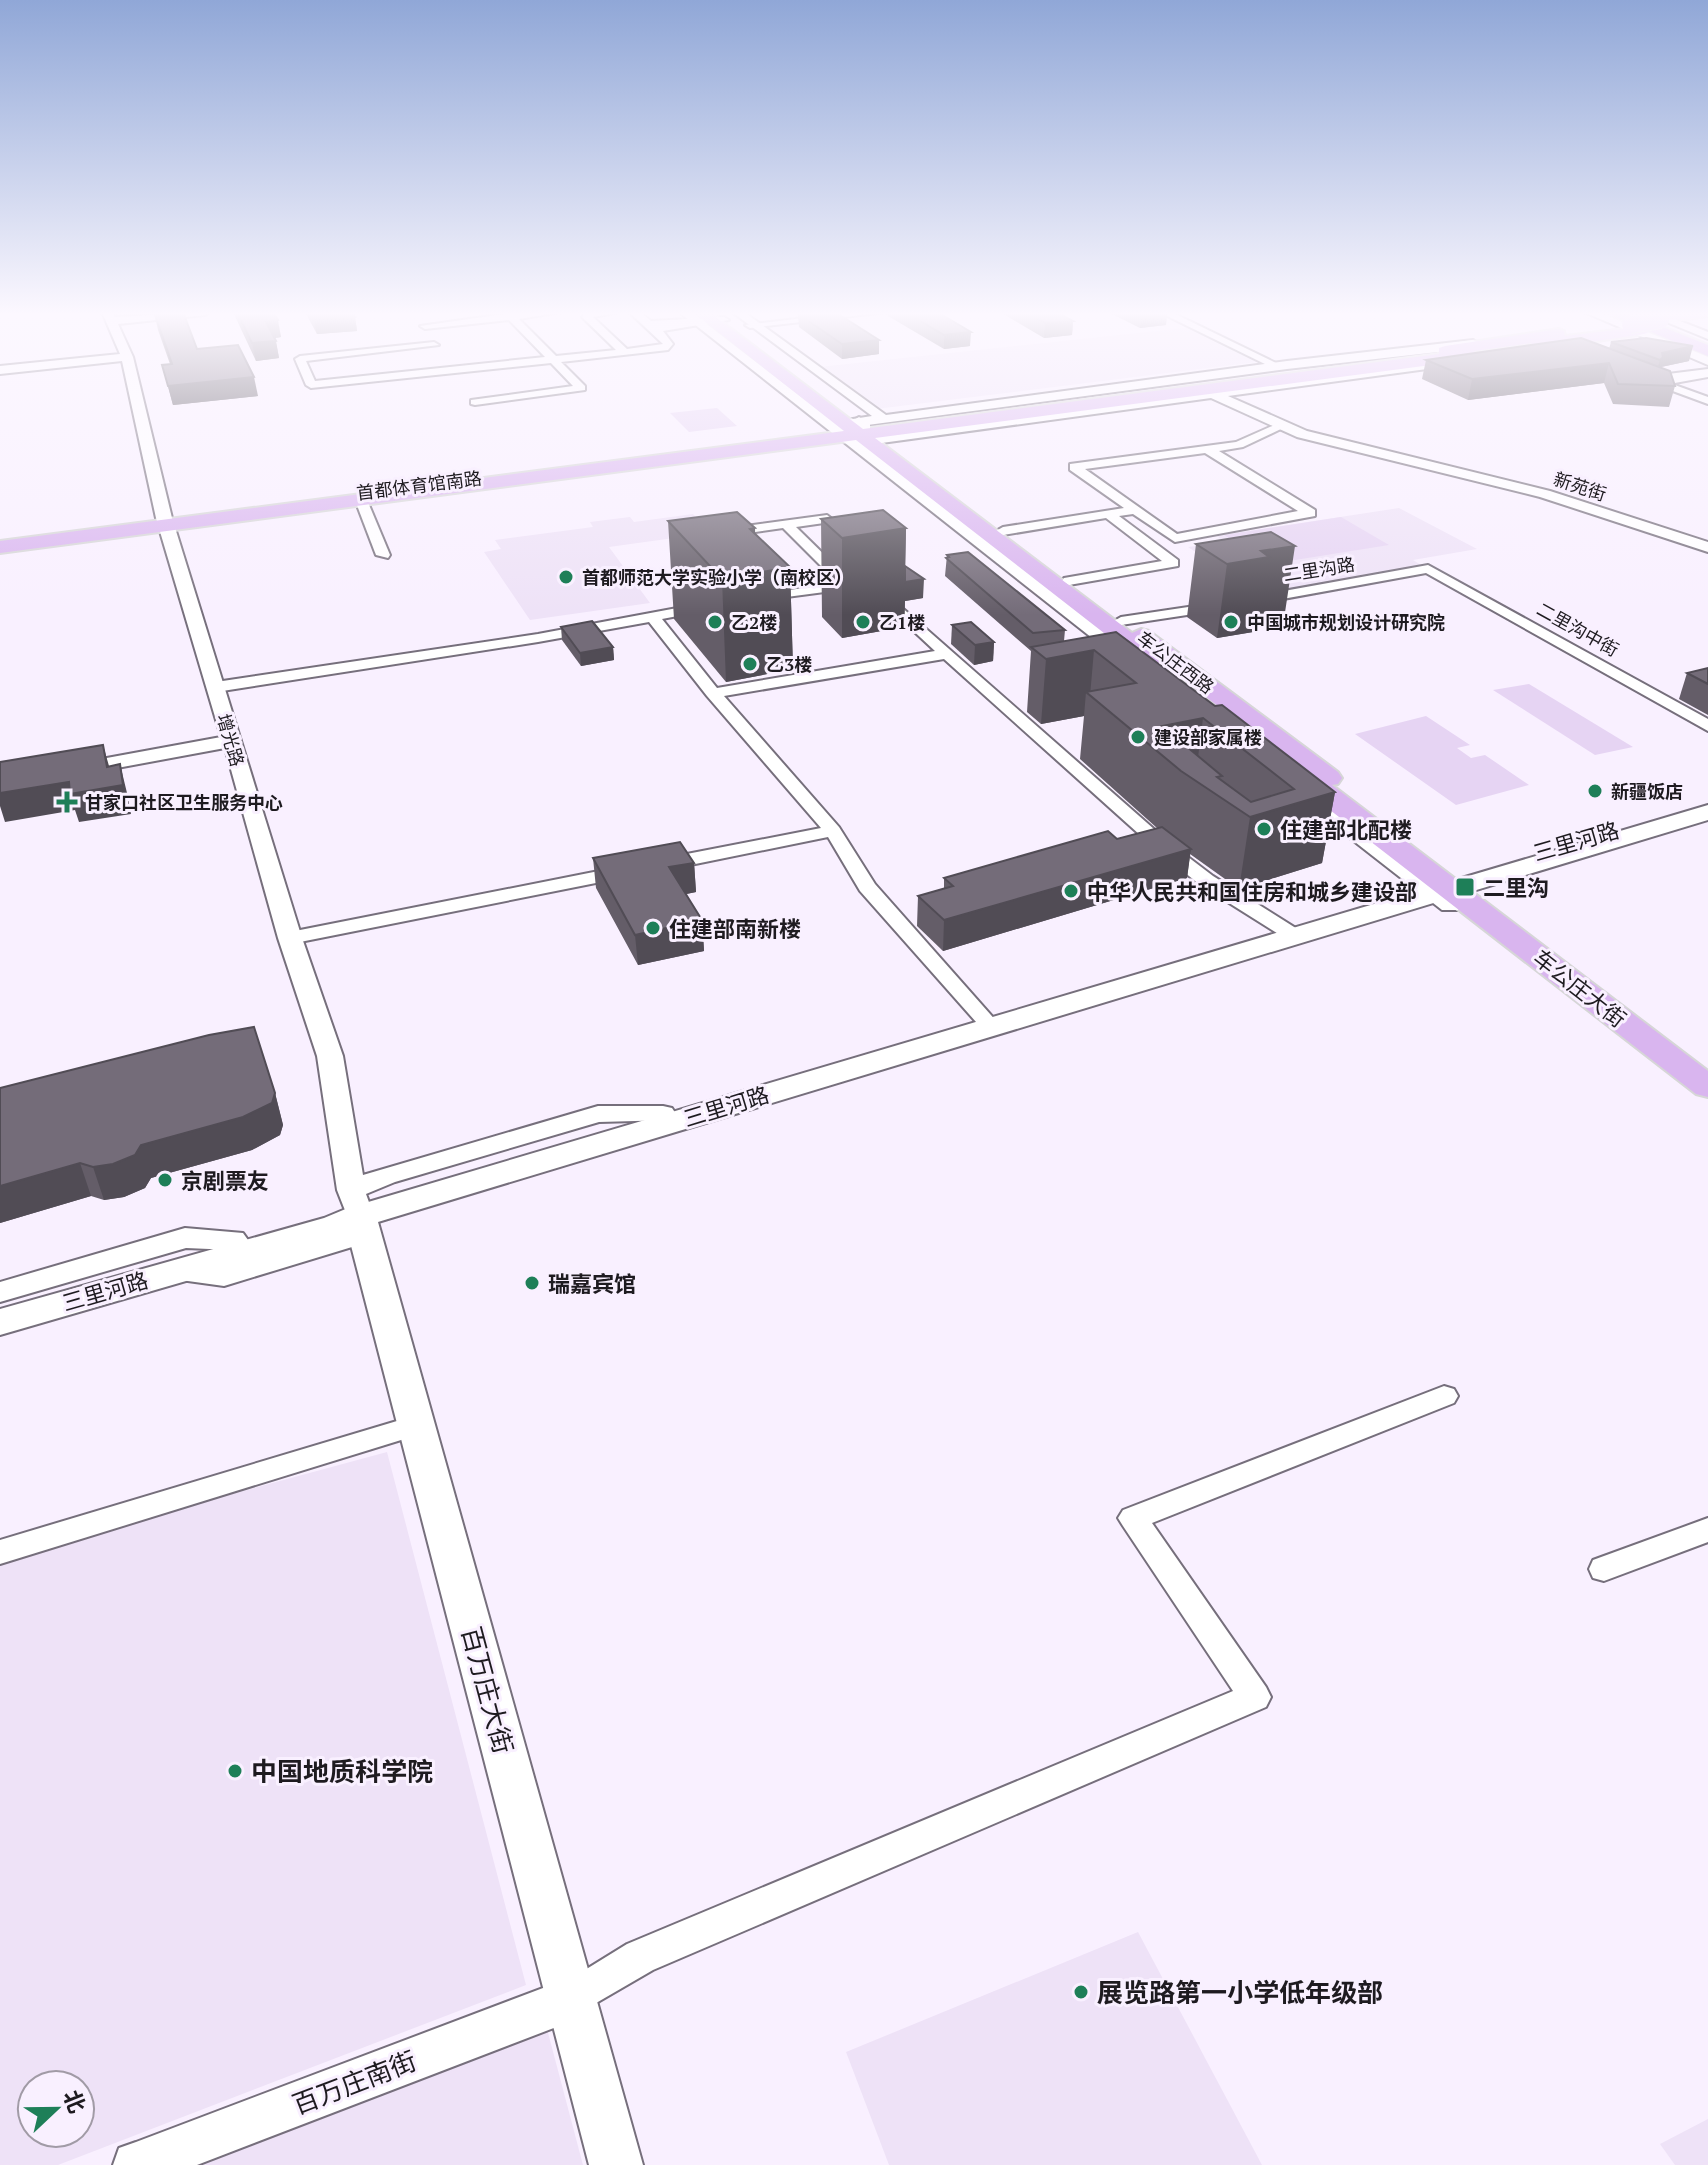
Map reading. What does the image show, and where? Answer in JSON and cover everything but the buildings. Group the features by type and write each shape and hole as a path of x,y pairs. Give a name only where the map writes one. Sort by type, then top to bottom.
{"main road":[{"name":"车公庄西路","path":"838,413 1286,774 1448,888"},
{"name":"首都体育馆南路","path":"0,547 165,522 993,413"},
{"name":"车公庄西路","path":"860,430 1003,531 1121,621 1448,888"},
{"name":"首都体育馆南路","path":"0,538 361,500 860,430"},
{"name":"三里河路","path":"1448,888 1708,802"},
{"name":"三里河路","path":"0,1322 336,1226 358,1211 982,1017 1448,888 1708,812"},
{"name":"车公庄大街","path":"1448,888 1708,1059"},
{"name":"车公庄大街","path":"1448,888 1708,1087"},
{"name":"三里河路","path":"0,1309 233,1240 358,1211 982,1017"},
{"name":"百万庄大街","path":"358,1211 616,2165"}],"street":[{"name":"增光路","path":"140,413 165,522 186,583 290,938 330,1056 358,1211"},
{"path":"843,413 1160,682"},
{"name":"首都体育馆南路","path":"860,430 993,413"},
{"name":"新苑街","path":"1252,413 1279,426 1328,441 1545,494 1708,547"},
{"path":"1175,538 1074,467 1239,445 1279,426"},
{"path":"1146,543 1310,513 1207,449"},
{"path":"361,500 383,555"},
{"path":"1003,531 1135,510"},
{"path":"1069,581 1173,563 1108,514"},
{"path":"721,545 734,544 725,533 827,519 858,548"},
{"path":"786,524 847,585"},
{"name":"二里沟路","path":"1121,621 1428,569"},
{"name":"二里沟中街","path":"1428,569 1708,726"},
{"path":"742,601 777,590 869,582 1165,848 1206,880 1289,932"},
{"path":"216,687 538,638 710,600"},
{"path":"651,615 713,693 833,831 867,887 982,1017"},
{"path":"713,693 947,654"},
{"path":"46,775 232,741"},
{"path":"290,938 833,831"},
{"name":"三里河路","path":"0,1292 185,1238 233,1240"},
{"path":"572,1999 640,1957 1255,1697 1133,1518 1444,1396"},
{"path":"0,1552 417,1425"},
{"path":"1604,1569 1708,1530"},
{"name":"百万庄南街","path":"136,2165 572,1999"}],"shaded area":[{"path":"670,413 723,413 737,426 689,432"},
{"path":"1399,508 1477,549 1413,560 1424,567 1260,595 1188,547 1224,542 1217,536"},
{"name":"首都师范大学实验小学（南校区）","path":"693,514 710,533 609,547 650,603 530,620 484,552 501,549 495,540 593,527 590,522 630,517 634,522"},
{"path":"1341,517 1389,545 1270,564 1224,535"},
{"path":"1529,684 1633,747 1595,755 1493,690"},
{"path":"1426,716 1470,745 1457,748 1471,758 1485,755 1529,785 1456,805 1355,734"},
{"name":"中国地质科学院","path":"387,1452 526,1985 58,2165 0,2165 0,1557"},
{"name":"展览路第一小学低年级部","path":"1138,1932 1262,2165 889,2165 846,2052"},
{"path":"546,2025 583,2165 195,2165"},
{"path":"1708,2119 1708,2165 1675,2165 1660,2144"}],"place":[{"name":"首都师范大学实验小学（南校区）","path":"566,577"},
{"name":"乙2楼","path":"715,622"},
{"name":"乙1楼","path":"863,622"},
{"name":"中国城市规划设计研究院","path":"1231,622"},
{"name":"乙3楼","path":"750,664"},
{"name":"建设部家属楼","path":"1138,737"},
{"name":"新疆饭店","path":"1595,791"},
{"name":"甘家口社区卫生服务中心","path":"67,802"},
{"name":"住建部北配楼","path":"1264,829"},
{"name":"二里沟","path":"1465,887"},
{"name":"中华人民共和国住房和城乡建设部","path":"1071,891"},
{"name":"住建部南新楼","path":"653,928"},
{"name":"京剧票友","path":"165,1180"},
{"name":"瑞嘉宾馆","path":"532,1283"},
{"name":"中国地质科学院","path":"235,1771"},
{"name":"展览路第一小学低年级部","path":"1081,1992"}]}
